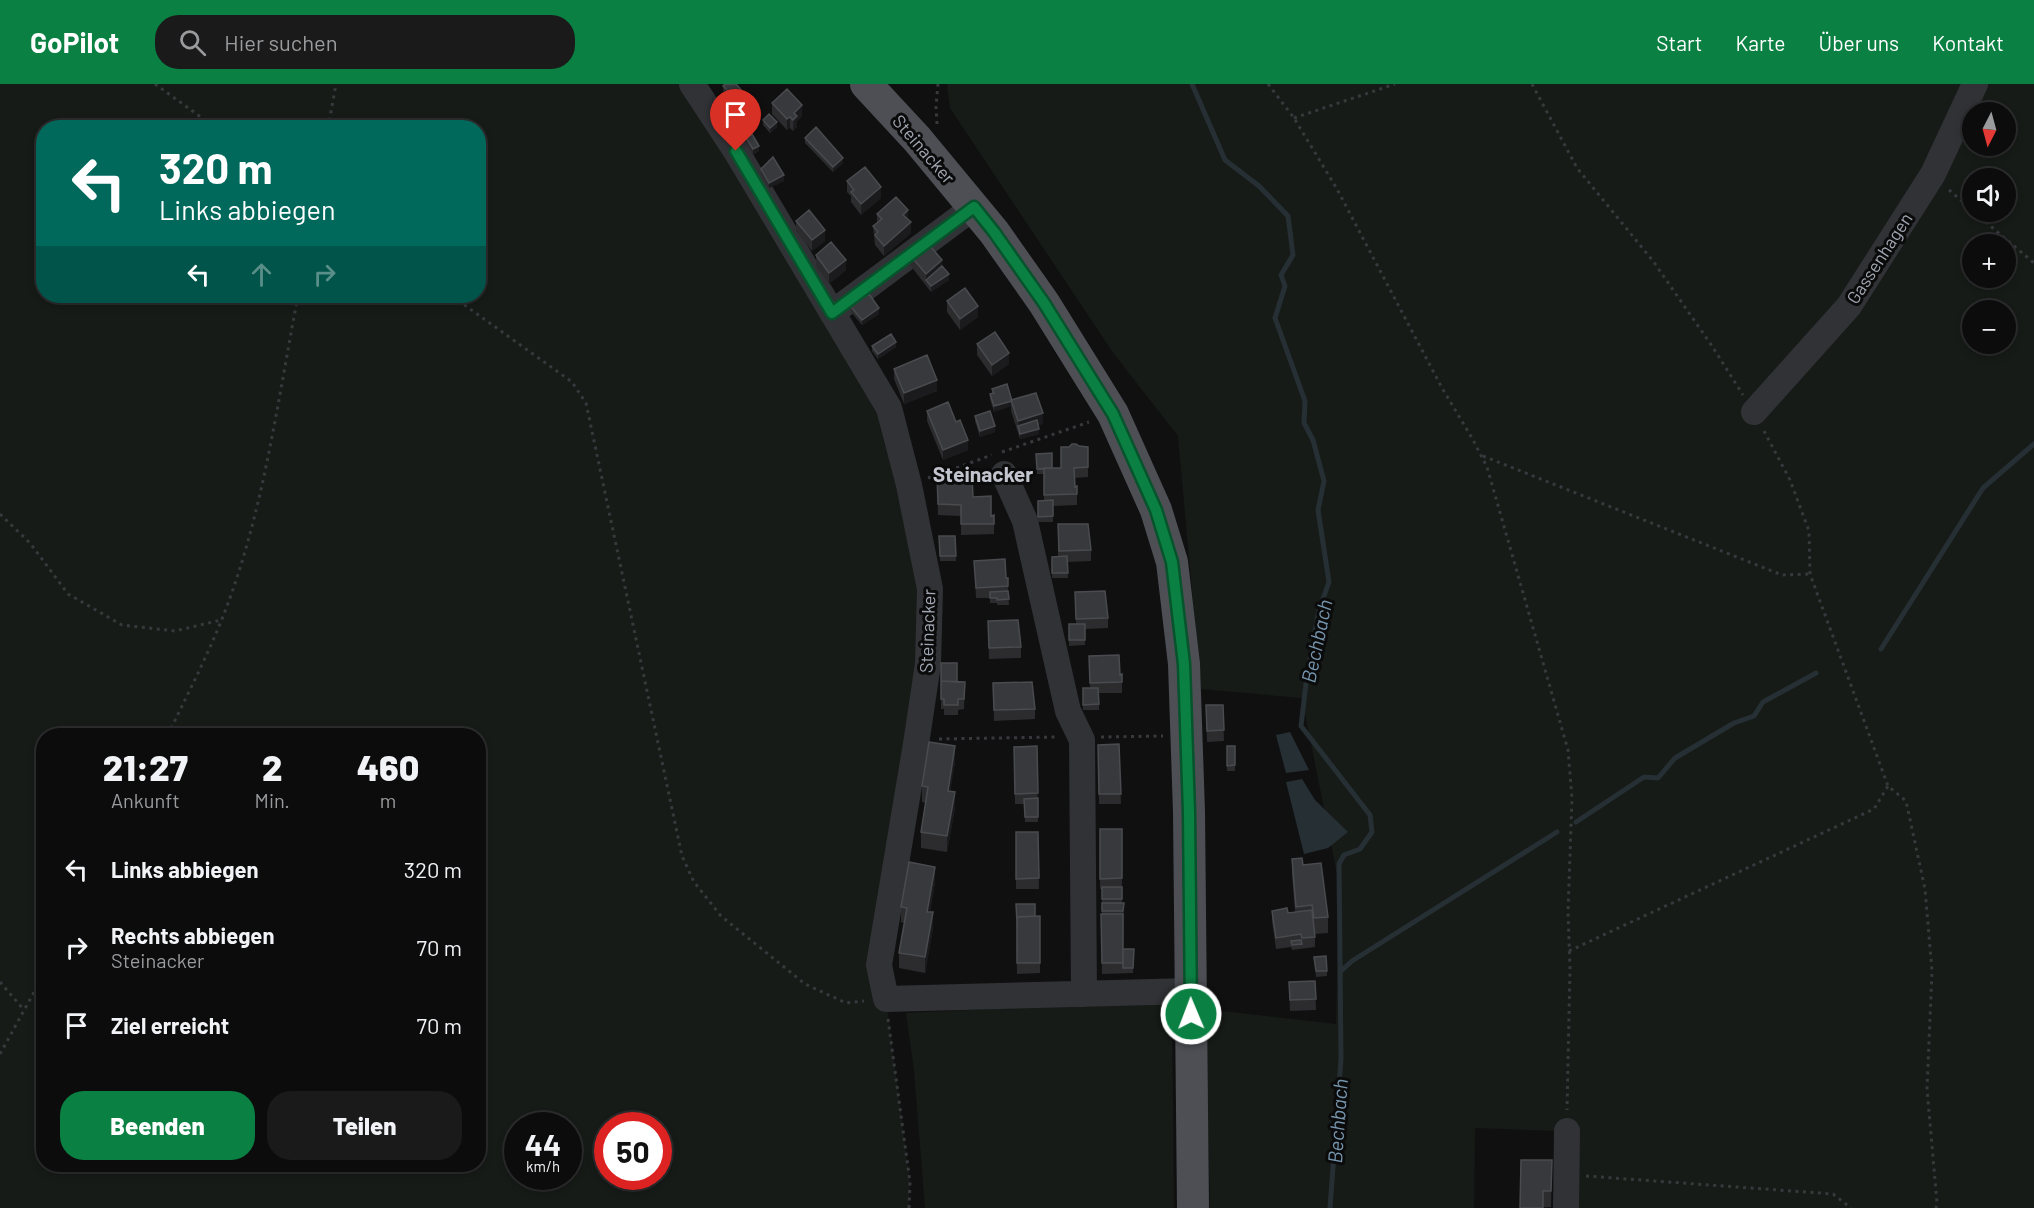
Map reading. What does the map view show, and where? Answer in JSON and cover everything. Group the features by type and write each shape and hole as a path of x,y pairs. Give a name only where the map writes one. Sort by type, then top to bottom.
{"main road":[{"name":"Steinacker","path":"866,84 917,138 974,207 1044,303 1113,414 1156,510 1172,562 1184,664 1189,812 1193,1208"}],"street":[{"name":"Steinacker","path":"692,84 736,151 889,408 909,485 930,590 928,664 879,965 886,999"},
{"name":"Gassenhagen","path":"1754,412 1849,306 1933,174 1975,84"},
{"path":"832,313 974,207"},
{"path":"1004,474 1025,521 1068,711 1082,740 1084,994"},
{"path":"886,999 1191,991"},
{"path":"1566,1208 1567,1131"}],"path":[{"path":"155,84 205,120"},
{"path":"329,120 336,84"},
{"path":"1268,84 1294,118 1337,189 1442,388 1481,455 1568,750 1572,798 1568,912 1567,1131"},
{"path":"1294,118 1395,84"},
{"path":"1532,84 1577,168 1653,261 1754,412 1790,480 1809,531 1810,573 1888,786 1906,801 1925,889 1932,971 1927,1089 1936,1208"},
{"path":"1933,174 1962,201"},
{"path":"1986,222 2034,263"},
{"path":"171,728 222,620 234,584 263,484 297,303"},
{"path":"462,303 572,382 586,403 682,856 694,882 721,916 805,984 846,1003 886,999 910,1182 909,1208"},
{"path":"909,485 1113,414"},
{"path":"1481,455 1782,575 1810,573"},
{"path":"0,514 30,543 68,594 122,625 175,631 222,620"},
{"path":"917,740 1186,736"},
{"path":"1569,951 1874,808 1888,786"},
{"path":"0,982 24,1010"},
{"path":"0,1054 36,988"},
{"path":"1567,1175 1833,1194 1851,1208"}],"shaded area":[{"path":"0,84 684,84 889,408 930,589 886,999 910,1182 909,1208 0,1208"},
{"path":"947,84 2034,84 2034,1208 1556,1208 1557,1131 1475,1128 1474,1208 1210,1208 1205,1009 1336,1024 1339,884 1302,698 1201,689 1178,436 1114,354 950,108"},
{"path":"1290,732 1309,770 1286,773 1276,735"},
{"path":"1302,779 1315,800 1348,832 1328,848 1304,854 1286,782"},
{"path":"1165,1001 1172,1012 1174,1208 925,1208 914,1070 906,1013"}],"building":[{"path":"736,84 744,93 737,100 723,86"},
{"path":"787,89 802,105 794,113 797,116 793,120 790,117 787,119 772,103"},
{"path":"769,114 777,122 770,128 763,120"},
{"path":"816,127 843,158 833,167 805,138"},
{"path":"752,134 759,146 753,149 746,138"},
{"path":"773,157 784,175 769,183 761,169"},
{"path":"865,167 881,187 861,204 851,192 854,190 847,181"},
{"path":"896,197 908,210 903,215 911,222 884,246 875,235 878,232 873,226 882,219 877,214"},
{"path":"809,210 825,230 812,240 796,221"},
{"path":"926,241 942,260 926,274 910,255"},
{"path":"831,242 846,260 829,273 816,255"},
{"path":"942,266 949,274 931,286 926,280"},
{"path":"965,288 978,306 960,319 947,301"},
{"path":"869,294 879,308 862,320 851,307"},
{"path":"995,332 1009,353 992,365 977,344"},
{"path":"891,334 896,342 878,354 872,346"},
{"path":"927,355 937,380 904,393 894,369"},
{"path":"1007,384 1012,401 994,406 990,394 994,393 992,389"},
{"path":"1036,393 1043,413 1018,421 1011,400"},
{"path":"948,402 956,422 960,420 968,440 943,450 927,411"},
{"path":"990,411 995,426 980,431 975,416"},
{"path":"1037,420 1039,429 1020,434 1018,426"},
{"path":"1072,444 1088,447 1088,467 1074,468 1077,494 1044,495 1044,468 1061,468 1061,447 1069,447"},
{"path":"1052,453 1052,468 1037,469 1036,454"},
{"path":"937,474 972,476 973,497 991,496 991,516 994,515 994,524 961,524 961,505 938,504"},
{"path":"1053,500 1053,516 1038,517 1038,501"},
{"path":"1058,524 1088,524 1091,550 1059,551"},
{"path":"939,536 955,536 956,556 940,556"},
{"path":"1067,556 1068,573 1052,573 1052,557"},
{"path":"1005,559 1008,586 976,588 974,561"},
{"path":"1008,591 1009,599 990,598 990,592"},
{"path":"1105,591 1108,618 1076,619 1075,592"},
{"path":"1018,620 1021,647 989,648 988,621"},
{"path":"1069,624 1085,624 1085,640 1069,640"},
{"path":"1119,655 1122,682 1090,683 1089,656"},
{"path":"941,663 957,663 957,682 941,681"},
{"path":"941,681 965,682 964,699 958,699 958,705 944,705 944,699 941,699"},
{"path":"1032,682 1035,709 994,710 993,683"},
{"path":"1083,688 1098,688 1099,704 1083,705"},
{"path":"1206,705 1223,705 1224,730 1207,731"},
{"path":"929,742 955,746 948,791 955,792 947,836 921,832 928,787 922,786"},
{"path":"1119,744 1121,794 1099,794 1098,745"},
{"path":"1037,746 1038,793 1015,794 1014,747"},
{"path":"1227,746 1235,746 1235,765 1227,766"},
{"path":"1038,798 1038,817 1025,817 1024,799"},
{"path":"1100,829 1122,829 1122,878 1100,879"},
{"path":"1016,832 1038,832 1039,878 1016,879"},
{"path":"1302,858 1303,865 1321,863 1328,917 1314,918 1312,905 1296,907 1292,859"},
{"path":"909,862 935,867 927,912 933,912 925,957 899,953 907,908 901,907"},
{"path":"1102,887 1122,887 1122,899 1102,899"},
{"path":"1102,903 1124,903 1123,911 1102,911"},
{"path":"1016,904 1035,904 1035,916 1017,917 1017,922"},
{"path":"1287,908 1288,913 1312,910 1315,937 1302,938 1301,934 1276,938 1272,911"},
{"path":"1101,914 1123,914 1123,963 1102,963"},
{"path":"1040,916 1040,963 1017,963 1017,917"},
{"path":"1301,940 1302,944 1292,945 1291,941"},
{"path":"1123,949 1134,949 1133,968 1123,968"},
{"path":"1326,956 1327,971 1316,971 1314,957"},
{"path":"1315,981 1316,999 1290,1000 1289,982"},
{"path":"1521,1160 1552,1160 1551,1191 1543,1191 1543,1208 1520,1208"}],"waterway":[{"name":"Bechbach","path":"1192,84 1225,160 1259,186 1288,216 1293,255 1281,275 1285,286 1275,318 1305,401 1304,423 1313,440 1324,481 1318,510 1329,582 1319,610 1307,675 1301,726 1370,815 1372,832 1360,849 1344,855 1339,864 1341,1059 1330,1208"},
{"path":"1881,649 1983,488 2034,444"},
{"path":"1576,822 1644,777 1658,778 1675,758 1734,723 1754,716 1763,702 1816,673"},
{"path":"1341,971 1352,961 1557,832"}],"district":[{"name":"Steinacker","path":"983,473"}],"route":[{"path":"736,151 832,313 974,207 1044,303 1113,414 1156,510 1172,562 1184,664 1189,812 1191,1014"}]}
